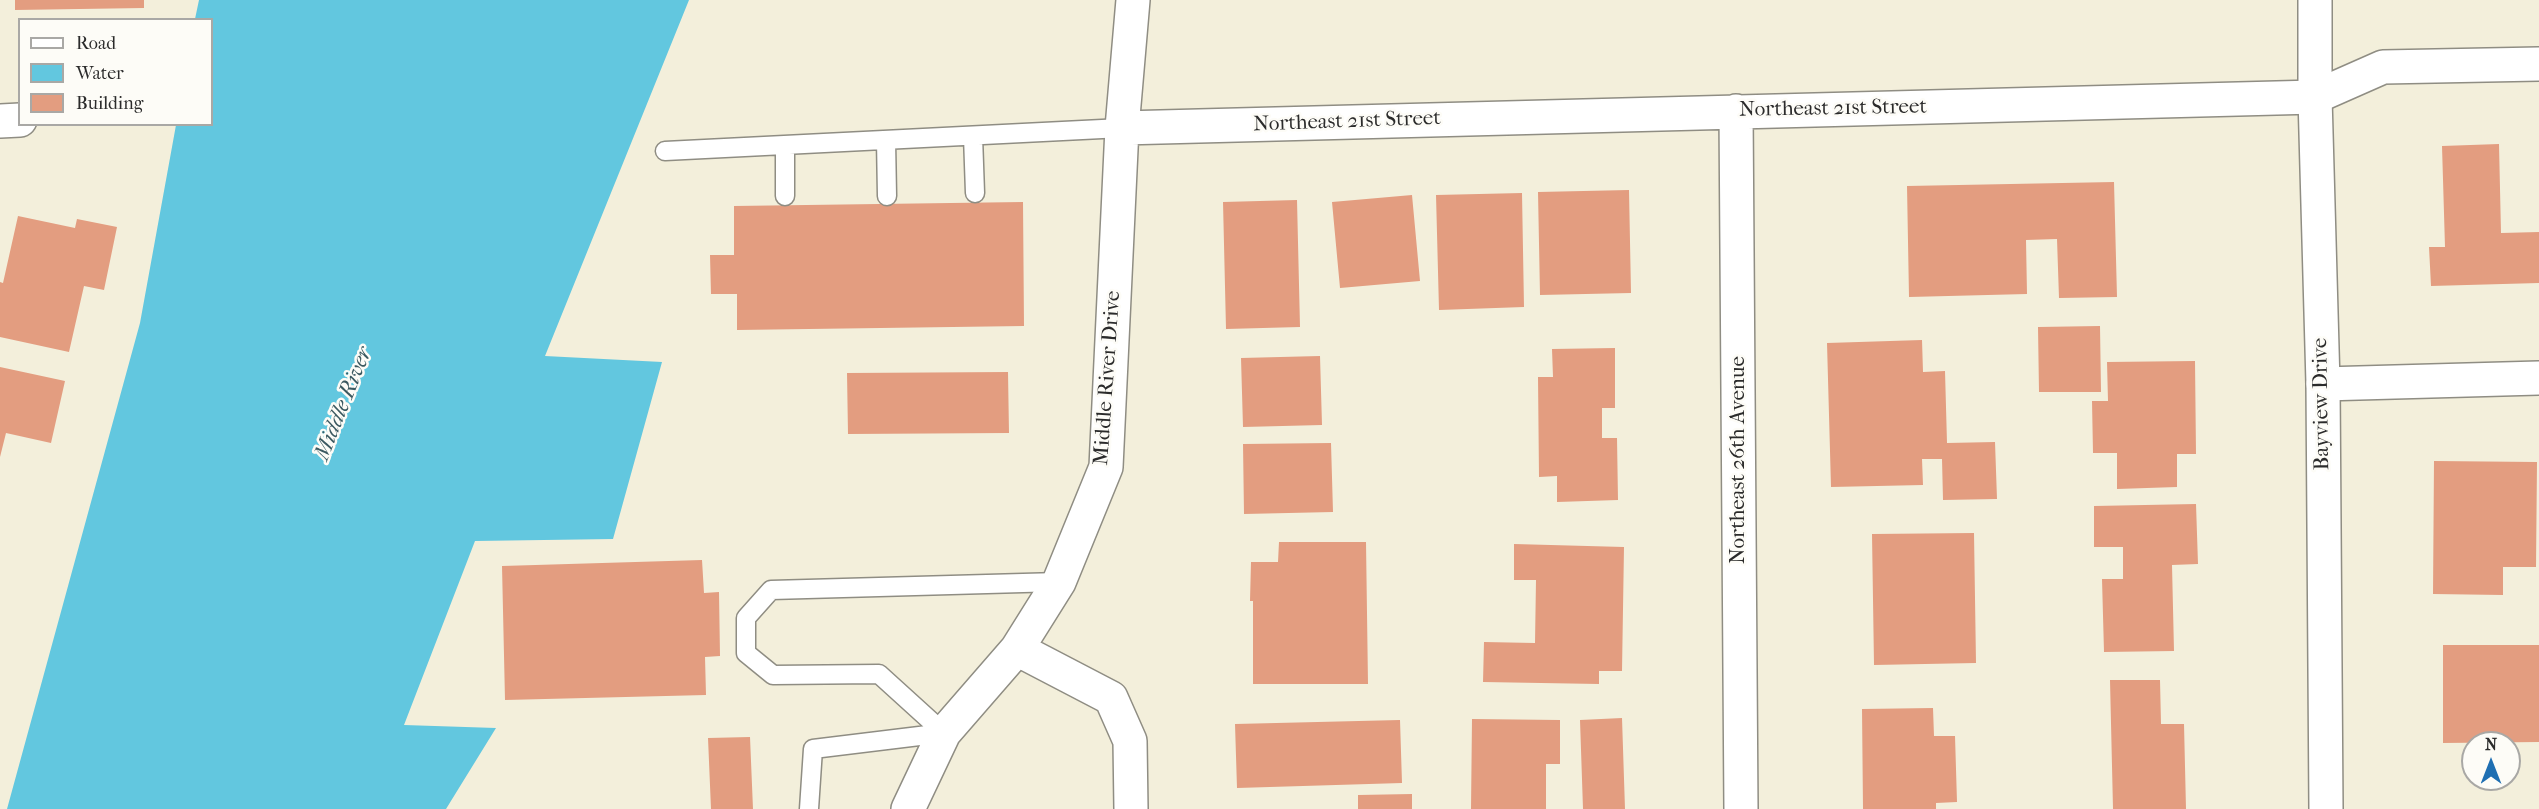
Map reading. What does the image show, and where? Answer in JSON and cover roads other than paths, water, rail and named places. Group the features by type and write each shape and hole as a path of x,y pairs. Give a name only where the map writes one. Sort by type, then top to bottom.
{"street":[{"name":"Middle River Drive","path":"908,809 944,733 1017,649 1059,582 1106,467 1122,128 1133,0"},
{"name":"Bayview Drive","path":"2315,0 2315,97 2323,384 2326,809"},
{"name":"Northeast 21st Street","path":"1122,128 2315,97 2383,67 2539,64"},
{"name":"Northeast 26th Avenue","path":"1736,111 1742,809"},
{"path":"0,121 18,120"},
{"path":"2323,384 2539,378"},
{"path":"1017,649 1111,698 1130,741 1131,809"}],"lane":[{"path":"665,151 1122,128"},
{"path":"973,136 975,193"},
{"path":"886,140 887,196"},
{"path":"785,145 785,196"},
{"path":"944,733 879,674 773,675 746,653 746,618 771,590 1059,582"},
{"path":"809,809 813,749 944,733"}],"water":[{"name":"Middle River","path":"199,0 689,0 545,356 662,362 613,539 475,541 404,725 496,728 446,809 7,809 140,323 176,126 213,126 213,18 195,18"}]}
